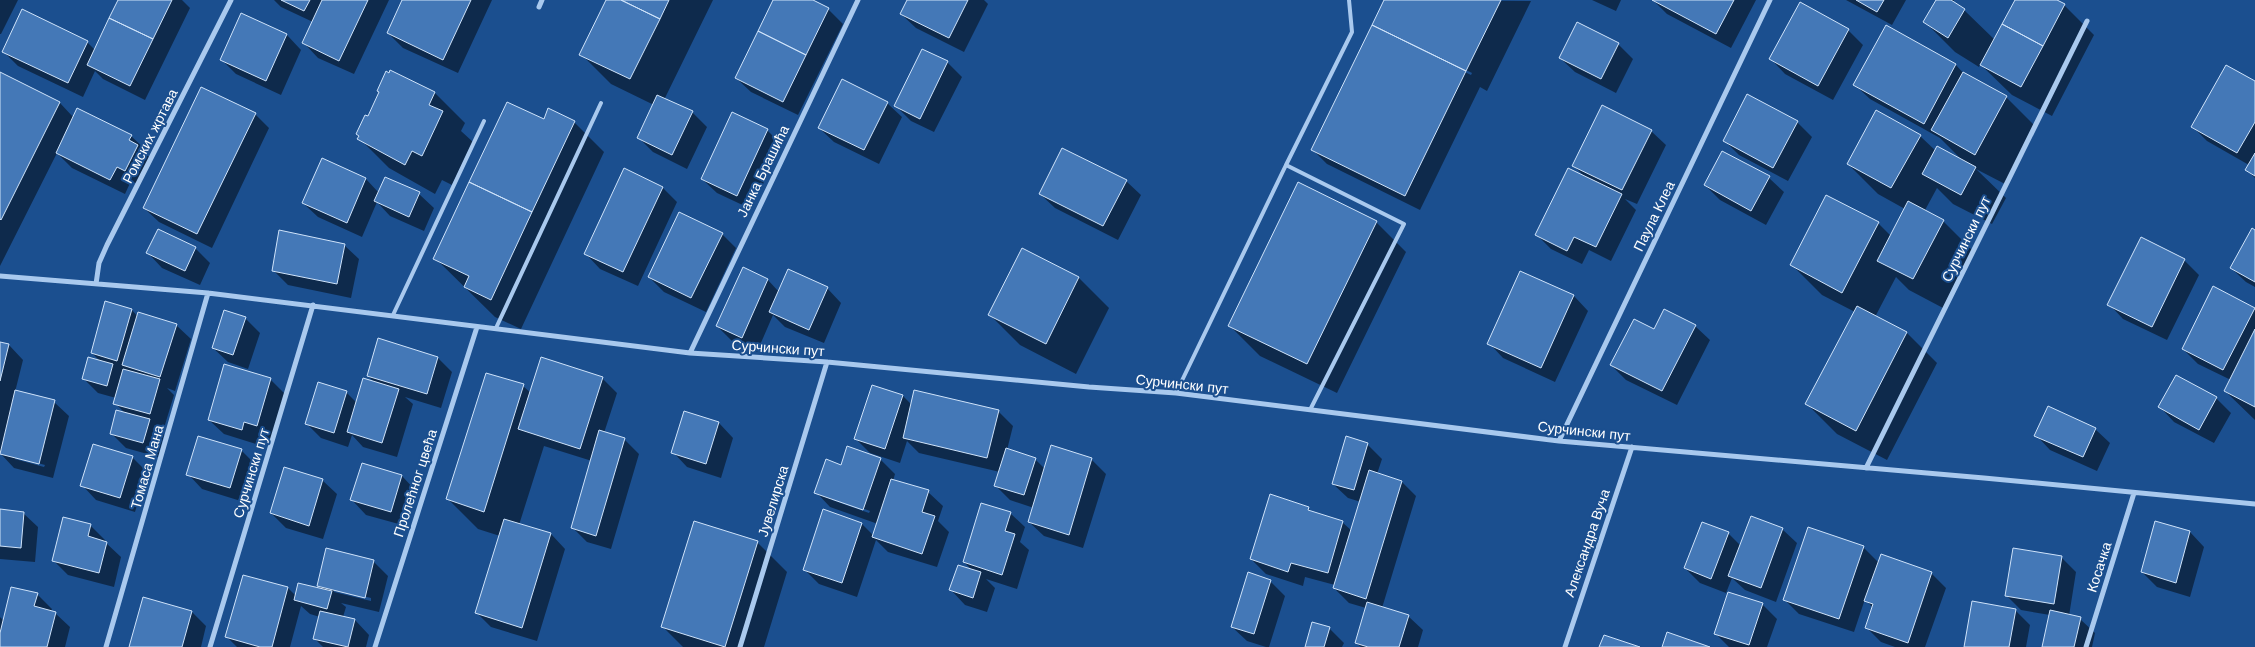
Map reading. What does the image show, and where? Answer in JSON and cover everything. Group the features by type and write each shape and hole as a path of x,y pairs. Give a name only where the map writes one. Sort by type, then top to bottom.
{"street":[{"name":"Ромских жртава","path":"96,284 99,263 107,245 231,0"},
{"path":"539,7 542,0"},
{"name":"Јанка Брашића","path":"690,353 858,0"},
{"name":"Паула Клеа","path":"1559,441 1770,0"},
{"name":"Сурчински пут","path":"1866,468 2087,21"},
{"name":"Сурчински пут","path":"0,276 208,293 690,353 827,362 1089,387 1176,393 1559,441 2255,504"},
{"name":"Томаса Мана","path":"106,647 208,293"},
{"name":"Сурчински пут","path":"210,647 313,305"},
{"name":"Пролећног цвећа","path":"375,647 477,327"},
{"name":"Јувелирска","path":"740,647 827,362"},
{"name":"Александра Вуча","path":"1565,647 1632,448"},
{"name":"Косачка","path":"2086,647 2134,493"}],"lane":[{"path":"1176,393 1352,32 1349,0"},
{"path":"496,328 601,103"},
{"path":"393,315 484,121"},
{"path":"1286,165 1404,224 1310,410"}],"building":[{"path":"118,0 172,0 153,39 109,18"},
{"path":"281,0 310,0 304,11"},
{"path":"322,0 368,0 339,61 302,43"},
{"path":"402,0 471,0 443,60 387,33"},
{"path":"606,0 621,0 660,19 630,79 579,55"},
{"path":"621,0 669,0 660,19"},
{"path":"773,0 813,0 829,8 806,55 758,31"},
{"path":"907,0 968,0 949,38 900,14"},
{"path":"1384,0 1501,0 1466,71 1372,25"},
{"path":"1652,0 1734,0 1716,34"},
{"path":"1856,0 1884,0 1877,12"},
{"path":"1936,0 1951,0 1965,9 1948,38 1923,22"},
{"path":"2015,0 2057,0 2065,4 2043,46 2002,24"},
{"path":"1800,2 1849,29 1818,86 1769,59"},
{"path":"22,9 88,41 68,83 2,52"},
{"path":"241,13 287,34 266,81 220,60"},
{"path":"109,18 153,39 130,86 87,65"},
{"path":"1577,22 1619,43 1601,79 1559,58"},
{"path":"2002,24 2043,46 2021,87 1980,65"},
{"path":"1372,25 1466,71 1405,196 1311,150"},
{"path":"1886,25 1956,64 1924,124 1853,85"},
{"path":"758,31 806,55 783,102 735,78"},
{"path":"922,49 948,61 920,119 894,106"},
{"path":"2226,65 2255,81 2255,122 2237,153 2191,127"},
{"path":"390,70 435,92 429,105 443,111 422,156 412,151 405,165 357,139 359,136 356,134 365,115 368,116 386,71 389,73"},
{"path":"0,72 60,102 1,220 0,219"},
{"path":"1963,72 2007,96 1975,155 1931,130"},
{"path":"842,79 888,102 864,150 818,128"},
{"path":"201,87 256,113 197,234 143,208"},
{"path":"1747,94 1798,121 1773,168 1723,141"},
{"path":"657,95 693,111 672,155 637,138"},
{"path":"507,102 544,119 548,108 575,121 532,212 469,182"},
{"path":"1602,105 1652,130 1622,190 1572,166"},
{"path":"77,108 132,135 129,140 138,145 125,171 117,167 110,180 56,153"},
{"path":"1876,110 1921,135 1891,188 1847,164"},
{"path":"732,112 768,129 737,196 701,179"},
{"path":"1937,146 1976,167 1961,195 1922,174"},
{"path":"1062,148 1127,180 1103,226 1039,194"},
{"path":"1722,151 1770,176 1751,211 1704,185"},
{"path":"2255,153 2255,176 2245,170"},
{"path":"322,158 366,178 347,223 302,203"},
{"path":"624,168 663,187 623,272 584,254"},
{"path":"1568,168 1622,194 1596,247 1574,237 1567,251 1535,235"},
{"path":"385,177 420,192 409,217 374,201"},
{"path":"469,182 532,212 491,300 464,287 469,276 433,259"},
{"path":"1298,182 1377,221 1307,364 1228,326"},
{"path":"1826,195 1879,222 1842,293 1790,265"},
{"path":"1908,201 1944,220 1913,279 1877,261"},
{"path":"679,212 723,233 691,298 648,277"},
{"path":"2252,228 2255,230 2255,282 2230,268"},
{"path":"158,229 196,247 185,271 146,253"},
{"path":"279,230 345,244 337,284 272,271"},
{"path":"2141,237 2185,259 2152,327 2107,305"},
{"path":"1022,248 1079,277 1046,344 988,315"},
{"path":"743,267 768,279 742,338 716,326"},
{"path":"788,269 828,287 809,330 769,312"},
{"path":"1520,271 1574,295 1541,368 1487,344"},
{"path":"2213,286 2255,308 2223,370 2182,349"},
{"path":"105,301 132,309 117,361 91,353"},
{"path":"1857,306 1907,332 1856,431 1805,404"},
{"path":"1664,309 1696,325 1662,391 1610,365 1634,319 1654,329"},
{"path":"224,310 246,317 233,355 212,348"},
{"path":"138,312 177,324 160,377 122,365"},
{"path":"2255,329 2255,407 2224,391"},
{"path":"378,338 438,357 427,394 367,376"},
{"path":"0,342 9,344 0,381"},
{"path":"88,357 113,364 107,386 82,379"},
{"path":"541,357 603,377 580,449 518,429"},
{"path":"224,364 271,378 257,426 244,422 242,430 208,420"},
{"path":"123,369 160,379 150,414 113,404"},
{"path":"486,373 524,384 484,512 446,499"},
{"path":"2176,375 2217,397 2199,430 2158,407"},
{"path":"363,378 399,389 382,443 347,432"},
{"path":"318,382 347,391 334,433 305,424"},
{"path":"872,385 903,395 885,449 854,439"},
{"path":"15,390 55,400 39,464 0,454"},
{"path":"914,390 999,410 987,458 903,438"},
{"path":"2048,406 2096,428 2083,457 2034,436"},
{"path":"116,410 150,419 143,443 110,434"},
{"path":"684,411 719,422 706,464 671,453"},
{"path":"599,430 625,438 596,536 571,528"},
{"path":"198,436 242,449 230,488 186,475"},
{"path":"1346,436 1368,443 1354,490 1332,484"},
{"path":"93,444 133,456 120,498 80,486"},
{"path":"1051,445 1092,458 1069,535 1028,522"},
{"path":"847,446 881,458 863,510 814,493 826,459 841,465"},
{"path":"1006,448 1036,458 1024,495 994,486"},
{"path":"362,463 402,475 391,512 350,500"},
{"path":"284,467 323,479 309,526 270,513"},
{"path":"1369,470 1402,481 1366,599 1333,588"},
{"path":"891,479 929,490 922,512 935,516 922,554 872,537"},
{"path":"1270,494 1309,507 1308,510 1343,521 1328,573 1291,563 1288,572 1250,559"},
{"path":"981,503 1011,512 1005,531 1015,534 1002,575 963,562"},
{"path":"0,509 24,512 21,548 0,546"},
{"path":"823,509 862,523 842,583 803,570"},
{"path":"1751,516 1783,528 1761,588 1728,576"},
{"path":"63,517 91,524 88,536 107,542 99,573 52,561"},
{"path":"504,519 551,533 522,628 475,613"},
{"path":"694,521 758,541 725,647 661,627"},
{"path":"2155,521 2190,531 2176,583 2141,572"},
{"path":"1702,522 1729,532 1711,579 1684,568"},
{"path":"1808,527 1864,546 1839,619 1783,600"},
{"path":"326,548 374,560 365,598 317,586"},
{"path":"2013,548 2062,556 2054,604 2005,596"},
{"path":"1881,554 1932,572 1908,643 1865,628 1873,604 1864,601"},
{"path":"958,565 981,572 973,598 949,590"},
{"path":"1248,572 1271,580 1254,634 1231,627"},
{"path":"243,575 288,587 272,647 260,647 225,637"},
{"path":"298,583 332,591 327,609 294,600"},
{"path":"11,587 38,593 34,606 56,612 47,647 0,647 0,633"},
{"path":"1728,592 1763,603 1749,645 1714,634"},
{"path":"143,597 192,611 182,647 129,647"},
{"path":"1972,601 2016,609 2009,647 1964,647"},
{"path":"1367,602 1409,615 1399,647 1368,647 1355,643"},
{"path":"2050,610 2081,617 2074,647 2042,647"},
{"path":"320,611 355,619 348,647 313,639"},
{"path":"1312,622 1330,627 1324,647 1305,647"},
{"path":"1667,632 1710,647 1662,647"},
{"path":"1604,635 1640,647 1599,647"}]}
